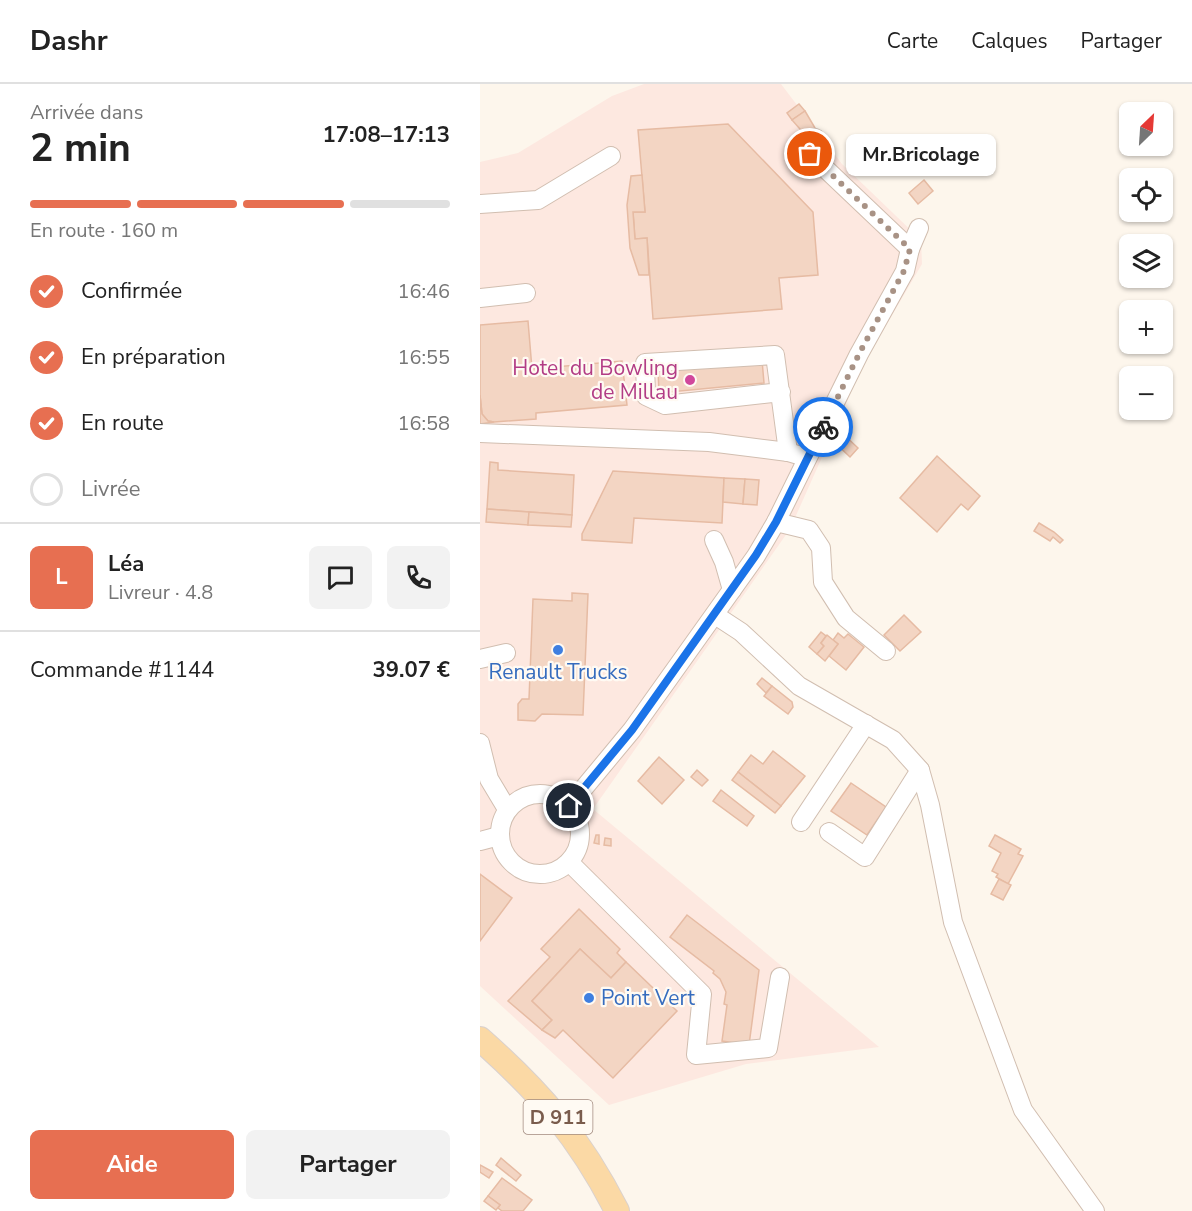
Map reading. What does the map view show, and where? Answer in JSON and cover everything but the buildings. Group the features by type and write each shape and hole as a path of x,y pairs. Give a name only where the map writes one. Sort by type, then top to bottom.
{"main road":[{"name":"D 911","path":"480,1039 524,1079 560,1119 589,1160 617,1211"}],"street":[{"path":"815,138 810,154 910,249"},
{"path":"480,204 538,200 611,156"},
{"path":"569,806 632,730 732,591 776,522 859,354 904,271 919,228"},
{"path":"480,298 526,293"},
{"path":"781,392 665,405 646,396 645,363 775,355 781,392 788,452"},
{"path":"480,433 709,442 788,452 807,458"},
{"path":"776,522 809,530 821,548 823,582 846,618 886,651"},
{"path":"714,540 724,562 732,591"},
{"path":"715,615 741,632 799,686 893,740 920,771 930,805 953,922 1023,1110 1095,1211"},
{"path":"480,658 506,653"},
{"path":"801,822 866,724"},
{"path":"480,743 489,779 507,809"},
{"path":"829,832 865,857 920,771"},
{"path":"531,794 544,794 558,798 569,806 580,828 580,840 569,862 559,870 546,874 532,874 509,861 502,849 499,836 502,817 507,809 518,800 531,794"},
{"path":"480,842 499,836"},
{"path":"569,862 702,994 696,1055 768,1048 780,977"}],"shaded area":[{"path":"644,84 781,84 842,164 921,240 922,264 864,363 790,529 593,809 879,1047 746,1064 609,1105 480,986 480,162 518,153 612,96"}],"way so far":[{"path":"810,154 910,249 904,271 823,427"}],"place":[{"name":"Mr.Bricolage","path":"810,154"},
{"name":"Hotel du Bowling de Millau","path":"690,380"},
{"name":"Renault Trucks","path":"558,650"},
{"name":"Point Vert","path":"589,998"}],"route":[{"path":"569,806 632,730 756,555 776,522 823,427"}]}
